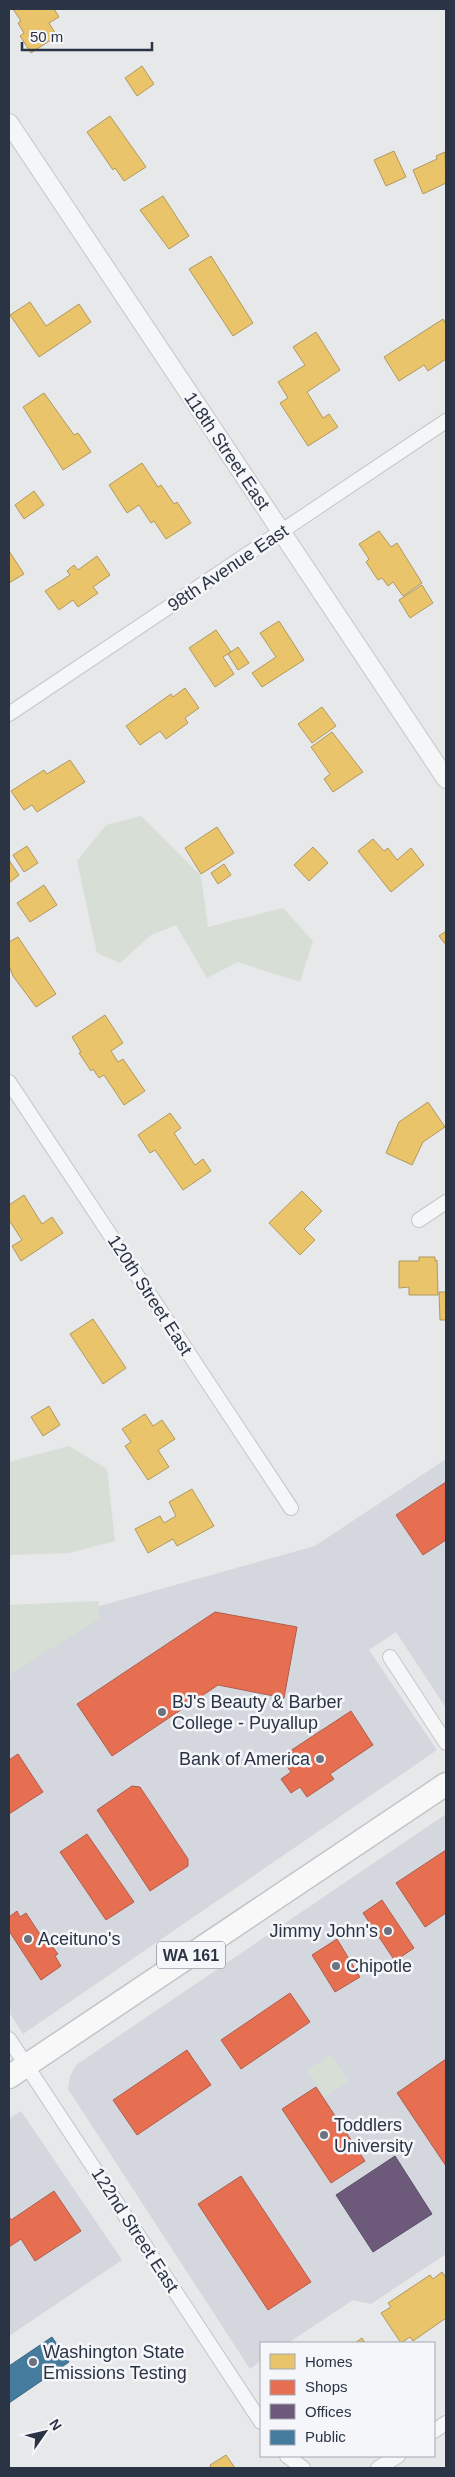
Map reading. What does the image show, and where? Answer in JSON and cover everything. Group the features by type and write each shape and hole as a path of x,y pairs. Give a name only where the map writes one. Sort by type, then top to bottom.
{"main road":[{"name":"WA 161","path":"17,2071 446,1784"}],"street":[{"name":"118th Street East","path":"9,122 446,779"},
{"name":"98th Avenue East","path":"9,714 446,422"},
{"name":"120th Street East","path":"9,1082 291,1508"},
{"path":"418,1220 446,1202"},
{"path":"390,1657 446,1743"},
{"name":"122nd Street East","path":"9,2039 17,2071 260,2421"},
{"path":"435,2430 446,2422"},
{"path":"288,2457 303,2468"},
{"path":"378,2468 396,2457"}],"shaded area":[{"path":"141,816 201,876 208,927 283,908 313,941 300,982 238,962 207,978 176,925 151,935 120,963 97,953 77,861 106,825"},
{"path":"69,1446 107,1469 115,1541 69,1553 9,1555 9,1462"},
{"path":"446,1459 446,1708 396,1632 369,1650 437,1750 23,2034 9,2012 9,1645 53,1619 315,1546"},
{"path":"99,1601 99,1619 9,1675 9,1605"},
{"path":"446,1814 446,2254 371,2304 353,2300 290,2342 260,2342 260,2362 250,2369 68,2089 70,2076 76,2065"},
{"path":"331,2054 349,2081 325,2097 307,2070"},
{"path":"21,2111 122,2260 9,2336 9,2119"}],"building: Homes":[{"path":"13,9 54,9 59,17 49,23 57,36 31,53 20,36 24,33 18,23 21,21"},
{"path":"142,66 154,84 137,96 125,78"},
{"path":"110,116 146,167 124,181 115,168 113,170 87,132"},
{"path":"394,151 406,177 386,186 374,160"},
{"path":"445,152 446,183 423,194 413,170 437,159 436,156"},
{"path":"163,196 189,236 169,249 140,210"},
{"path":"211,256 253,323 233,336 189,269"},
{"path":"30,302 46,326 79,304 91,322 39,357 10,315"},
{"path":"443,319 446,324 446,359 428,371 424,365 399,381 384,357"},
{"path":"316,332 340,370 307,392 323,418 329,414 338,427 308,446 280,403 288,398 278,382 305,365 293,347"},
{"path":"44,393 74,435 78,433 91,452 63,470 23,407"},
{"path":"142,463 158,487 161,485 174,504 177,502 191,523 166,539 154,521 151,523 139,505 127,513 109,485"},
{"path":"34,491 44,505 24,519 15,505"},
{"path":"379,531 391,547 397,543 422,583 403,596 393,582 388,586 382,578 378,580 366,562 369,559 359,544"},
{"path":"9,551 24,574 9,583"},
{"path":"97,556 110,575 93,587 98,593 78,607 73,600 59,610 45,591 70,575 67,571 74,565 78,570"},
{"path":"422,585 433,603 410,618 399,600"},
{"path":"279,621 304,660 262,687 252,673 276,657 260,633"},
{"path":"216,630 231,652 223,657 234,674 215,687 189,648"},
{"path":"238,647 249,663 238,670 228,654"},
{"path":"185,688 199,708 185,718 188,723 166,739 160,731 140,745 126,726 171,694 173,697"},
{"path":"322,707 336,726 312,743 298,724"},
{"path":"332,732 363,772 333,792 324,779 330,774 311,747"},
{"path":"70,760 85,782 37,812 32,805 24,810 11,791 44,770 47,774"},
{"path":"217,827 234,853 201,874 185,848"},
{"path":"373,839 384,851 388,848 397,860 411,848 424,865 391,892 358,851"},
{"path":"27,846 38,863 24,872 13,855"},
{"path":"313,847 328,863 309,881 294,865"},
{"path":"9,860 19,875 9,883"},
{"path":"224,864 231,875 218,884 211,873"},
{"path":"44,885 57,905 30,922 17,903"},
{"path":"446,931 446,945 439,936"},
{"path":"18,937 56,994 36,1007 13,976 9,966 9,942"},
{"path":"105,1015 123,1043 111,1051 118,1062 123,1059 145,1091 124,1105 104,1075 99,1078 93,1069 91,1071 79,1053 81,1052 72,1037"},
{"path":"428,1102 445,1127 423,1142 412,1165 386,1153 399,1122"},
{"path":"170,1113 181,1128 174,1133 195,1165 203,1159 211,1171 183,1190 155,1150 150,1153 138,1135"},
{"path":"302,1191 322,1211 304,1229 315,1240 300,1255 269,1223"},
{"path":"24,1195 42,1224 52,1217 63,1233 21,1261 12,1246 22,1240 9,1220 9,1205"},
{"path":"419,1257 435,1257 435,1261 437,1260 438,1295 409,1295 409,1287 399,1288 399,1261 419,1261"},
{"path":"439,1292 446,1292 446,1320 440,1320"},
{"path":"93,1319 126,1368 103,1384 70,1334"},
{"path":"49,1406 60,1425 43,1436 31,1417"},
{"path":"145,1414 153,1426 162,1420 175,1439 158,1450 169,1467 148,1480 125,1446 131,1442 122,1429"},
{"path":"192,1489 214,1526 177,1546 173,1539 148,1553 135,1529 160,1516 164,1523 176,1516 169,1502"},
{"path":"442,2272 446,2278 446,2318 413,2341 410,2337 400,2342 381,2313 391,2307 388,2303 430,2275 433,2279"},
{"path":"362,2338 364,2342 356,2342"},
{"path":"226,2455 235,2468 211,2468 210,2465"}],"building: Shops":[{"path":"446,1482 446,1540 423,1555 396,1515"},
{"path":"215,1612 297,1627 284,1698 218,1685 112,1756 77,1704"},
{"name":"Bank of America","path":"351,1711 373,1745 330,1774 334,1779 307,1797 300,1787 291,1793 281,1779 291,1772 286,1765 287,1753"},
{"path":"18,1754 43,1792 9,1814 9,1760"},
{"path":"132,1786 140,1787 188,1859 188,1866 150,1891 97,1810"},
{"path":"87,1834 134,1902 106,1920 60,1852"},
{"path":"446,1850 446,1913 425,1927 396,1883"},
{"name":"Jimmy John's","path":"382,1900 414,1948 395,1961 363,1913"},
{"name":"Aceituno's","path":"17,1911 20,1917 26,1913 49,1948 52,1946 58,1954 55,1956 61,1966 41,1980 9,1931 9,1917"},
{"name":"Chipotle","path":"337,1939 360,1977 335,1992 312,1955"},
{"path":"290,1993 310,2022 241,2069 221,2040"},
{"path":"187,2050 211,2085 137,2135 113,2100"},
{"path":"446,2059 446,2166 397,2093"},
{"name":"Toddlers University","path":"316,2087 365,2161 331,2183 282,2109"},
{"path":"241,2176 311,2282 268,2310 198,2204"},
{"path":"54,2191 81,2231 35,2261 21,2239 9,2247 9,2216 11,2220"}],"building: Offices":[{"path":"395,2156 432,2214 373,2252 336,2195"}],"building: Public":[{"path":"52,2337 69,2362 9,2403 9,2366"}],"place":[{"name":"BJ's Beauty & Barber College - Puyallup","path":"162,1712"},
{"name":"Bank of America","path":"320,1759"},
{"name":"Jimmy John's","path":"388,1931"},
{"name":"Aceituno's","path":"28,1939"},
{"name":"Chipotle","path":"336,1966"},
{"name":"Toddlers University","path":"324,2135"},
{"name":"Washington State Emissions Testing","path":"33,2362"}]}
